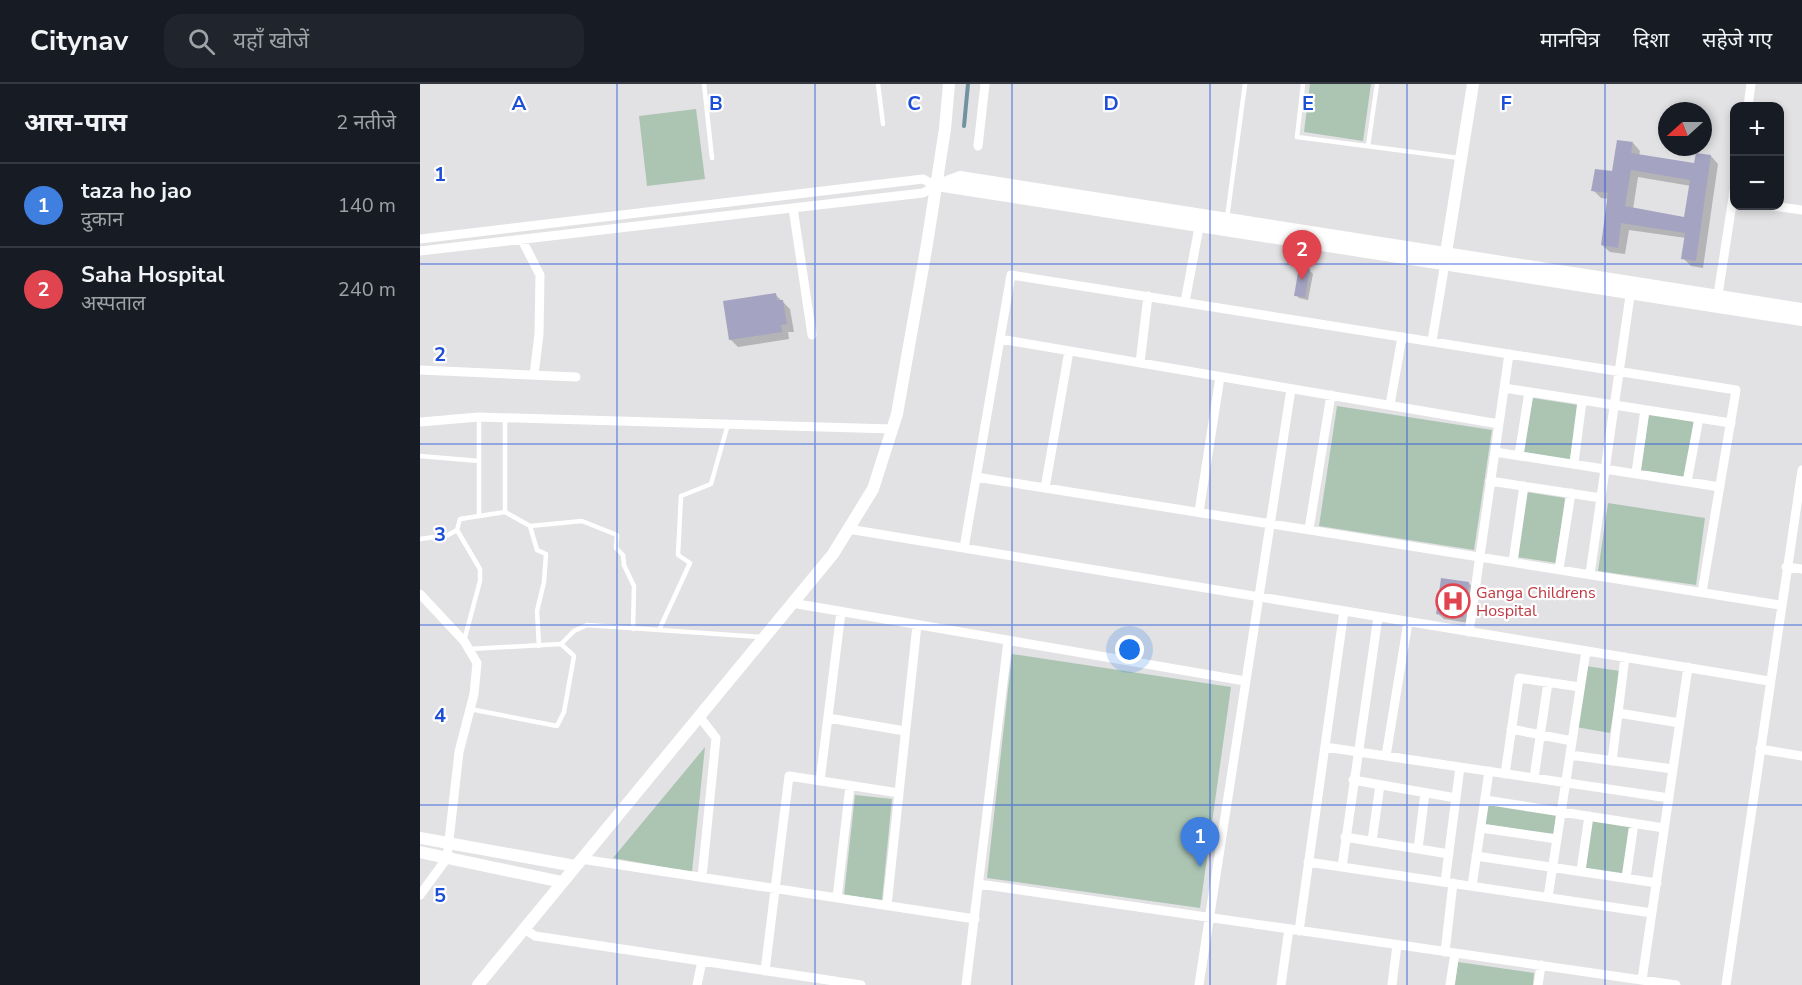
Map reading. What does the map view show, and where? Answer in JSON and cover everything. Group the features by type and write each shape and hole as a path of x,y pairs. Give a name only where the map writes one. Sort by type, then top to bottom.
{"street":[{"path":"478,985 833,554 873,489 892,429 936,186 949,84"},
{"path":"978,146 985,84"},
{"path":"1431,341 1473,84"},
{"path":"1749,102 1751,84"},
{"path":"420,251 923,193 960,177 1200,219 1717,302 1802,320"},
{"path":"420,239 924,179 936,186"},
{"path":"793,208 812,335"},
{"path":"1784,208 1802,210"},
{"path":"1717,302 1732,210"},
{"path":"1200,219 1227,218 1445,258"},
{"path":"1185,302 1200,219"},
{"path":"522,240 540,275 539,334 534,375"},
{"path":"964,548 1011,274 1736,390 1702,592"},
{"path":"1590,574 1632,288"},
{"path":"1140,363 1148,296"},
{"path":"1717,302 1802,309"},
{"path":"1390,405 1402,337"},
{"path":"1000,339 1499,424"},
{"path":"1045,488 1069,351"},
{"path":"1469,632 1509,354"},
{"path":"420,370 534,375 554,378 576,377"},
{"path":"1199,512 1221,376"},
{"path":"1199,985 1291,388"},
{"path":"1504,388 1731,423"},
{"path":"1519,455 1529,393"},
{"path":"1309,529 1331,395"},
{"path":"1574,464 1582,401"},
{"path":"1636,473 1645,410"},
{"path":"420,422 505,417 892,429"},
{"path":"1687,482 1699,418"},
{"path":"1495,452 1720,487"},
{"path":"1726,985 1780,605 1802,470"},
{"path":"976,477 1780,605"},
{"path":"1491,481 1601,498"},
{"path":"1513,562 1524,486"},
{"path":"1559,569 1571,493"},
{"path":"848,529 1769,681"},
{"path":"1786,567 1802,569"},
{"path":"420,594 467,645 477,663 470,709 459,752 447,858 420,895"},
{"path":"792,603 1245,681"},
{"path":"1281,985 1308,862 1344,611"},
{"path":"820,781 841,612"},
{"path":"1342,867 1378,617"},
{"path":"1386,756 1408,622"},
{"path":"887,905 917,625"},
{"path":"966,985 1008,641"},
{"path":"1548,897 1586,651"},
{"path":"1612,761 1625,657"},
{"path":"1642,980 1688,667"},
{"path":"1505,774 1520,678 1580,687"},
{"path":"1534,778 1548,682"},
{"path":"1618,713 1680,723"},
{"path":"699,716 716,738 702,877"},
{"path":"828,718 905,731"},
{"path":"1511,729 1572,741"},
{"path":"1325,747 1669,798"},
{"path":"1760,749 1802,756"},
{"path":"1570,755 1673,769"},
{"path":"1450,985 1449,854 1460,767"},
{"path":"1472,886 1489,771"},
{"path":"765,971 789,777 899,793"},
{"path":"1353,780 1456,798"},
{"path":"1372,841 1380,785"},
{"path":"837,898 850,786"},
{"path":"1418,849 1425,793"},
{"path":"1485,800 1664,828"},
{"path":"1581,871 1589,816"},
{"path":"1626,878 1634,823"},
{"path":"1481,828 1557,839"},
{"path":"1345,837 1449,854"},
{"path":"420,838 975,918"},
{"path":"420,852 562,882"},
{"path":"1476,856 1657,883"},
{"path":"1308,862 1652,913"},
{"path":"979,884 1677,985"},
{"path":"523,928 535,936 861,985"},
{"path":"1392,985 1397,945"},
{"path":"697,985 702,961"},
{"path":"1538,985 1541,965"},
{"path":"1594,985 1596,974"}],"lane":[{"path":"704,84 712,158"},
{"path":"878,84 883,124"},
{"path":"1227,218 1245,84"},
{"path":"1303,84 1297,137 1461,158"},
{"path":"1368,146 1377,84"},
{"path":"479,417 479,516"},
{"path":"505,417 505,512"},
{"path":"659,630 690,563 678,555 681,495 711,484 728,424"},
{"path":"420,456 479,462"},
{"path":"420,539 448,535 457,530 460,519 505,512 530,526 582,521 617,535 616,548 623,555 624,565 634,586 633,628"},
{"path":"530,526 537,550 546,554 544,582 537,611 539,646"},
{"path":"457,530 480,569 480,581 467,645 561,644 574,631 587,625 763,638"},
{"path":"470,709 557,726 564,712 574,656 561,644"}],"green space":[{"path":"1310,84 1371,84 1363,141 1304,132"},
{"path":"696,109 705,179 647,186 639,116"},
{"path":"1533,398 1578,405 1570,460 1524,452"},
{"path":"1337,406 1492,430 1474,550 1319,526"},
{"path":"1649,414 1694,421 1685,477 1641,470"},
{"path":"1526,492 1565,498 1556,563 1517,557"},
{"path":"1608,503 1705,518 1696,585 1598,571"},
{"path":"1012,654 1231,687 1200,908 987,878"},
{"path":"1586,666 1620,671 1610,733 1576,727"},
{"path":"705,747 692,872 613,858"},
{"path":"855,795 892,799 882,900 844,895"},
{"path":"1487,804 1556,814 1554,835 1484,824"},
{"path":"1591,820 1631,825 1624,875 1584,869"},
{"path":"1458,962 1534,973 1533,985 1455,985"}],"building":[{"path":"1617,140 1633,142 1631,153 1694,163 1695,156 1711,156 1696,261 1681,259 1685,233 1621,223 1618,248 1601,245 1608,193 1591,191 1595,169 1612,171","holes":["1631,170 1690,180 1684,217 1625,206"]},
{"path":"1299,267 1310,269 1305,297 1294,296"},
{"path":"776,293 777,300 783,300 787,324 781,325 782,332 729,340 723,301"},
{"path":"1441,578 1469,582 1464,618 1436,614"}],"waterway":[{"path":"964,126 968,84"}],"place":[{"name":"Saha Hospital","path":"1302,280"},
{"name":"Ganga Childrens Hospital","path":"1453,601"},
{"name":"taza ho jao","path":"1200,867"}]}
